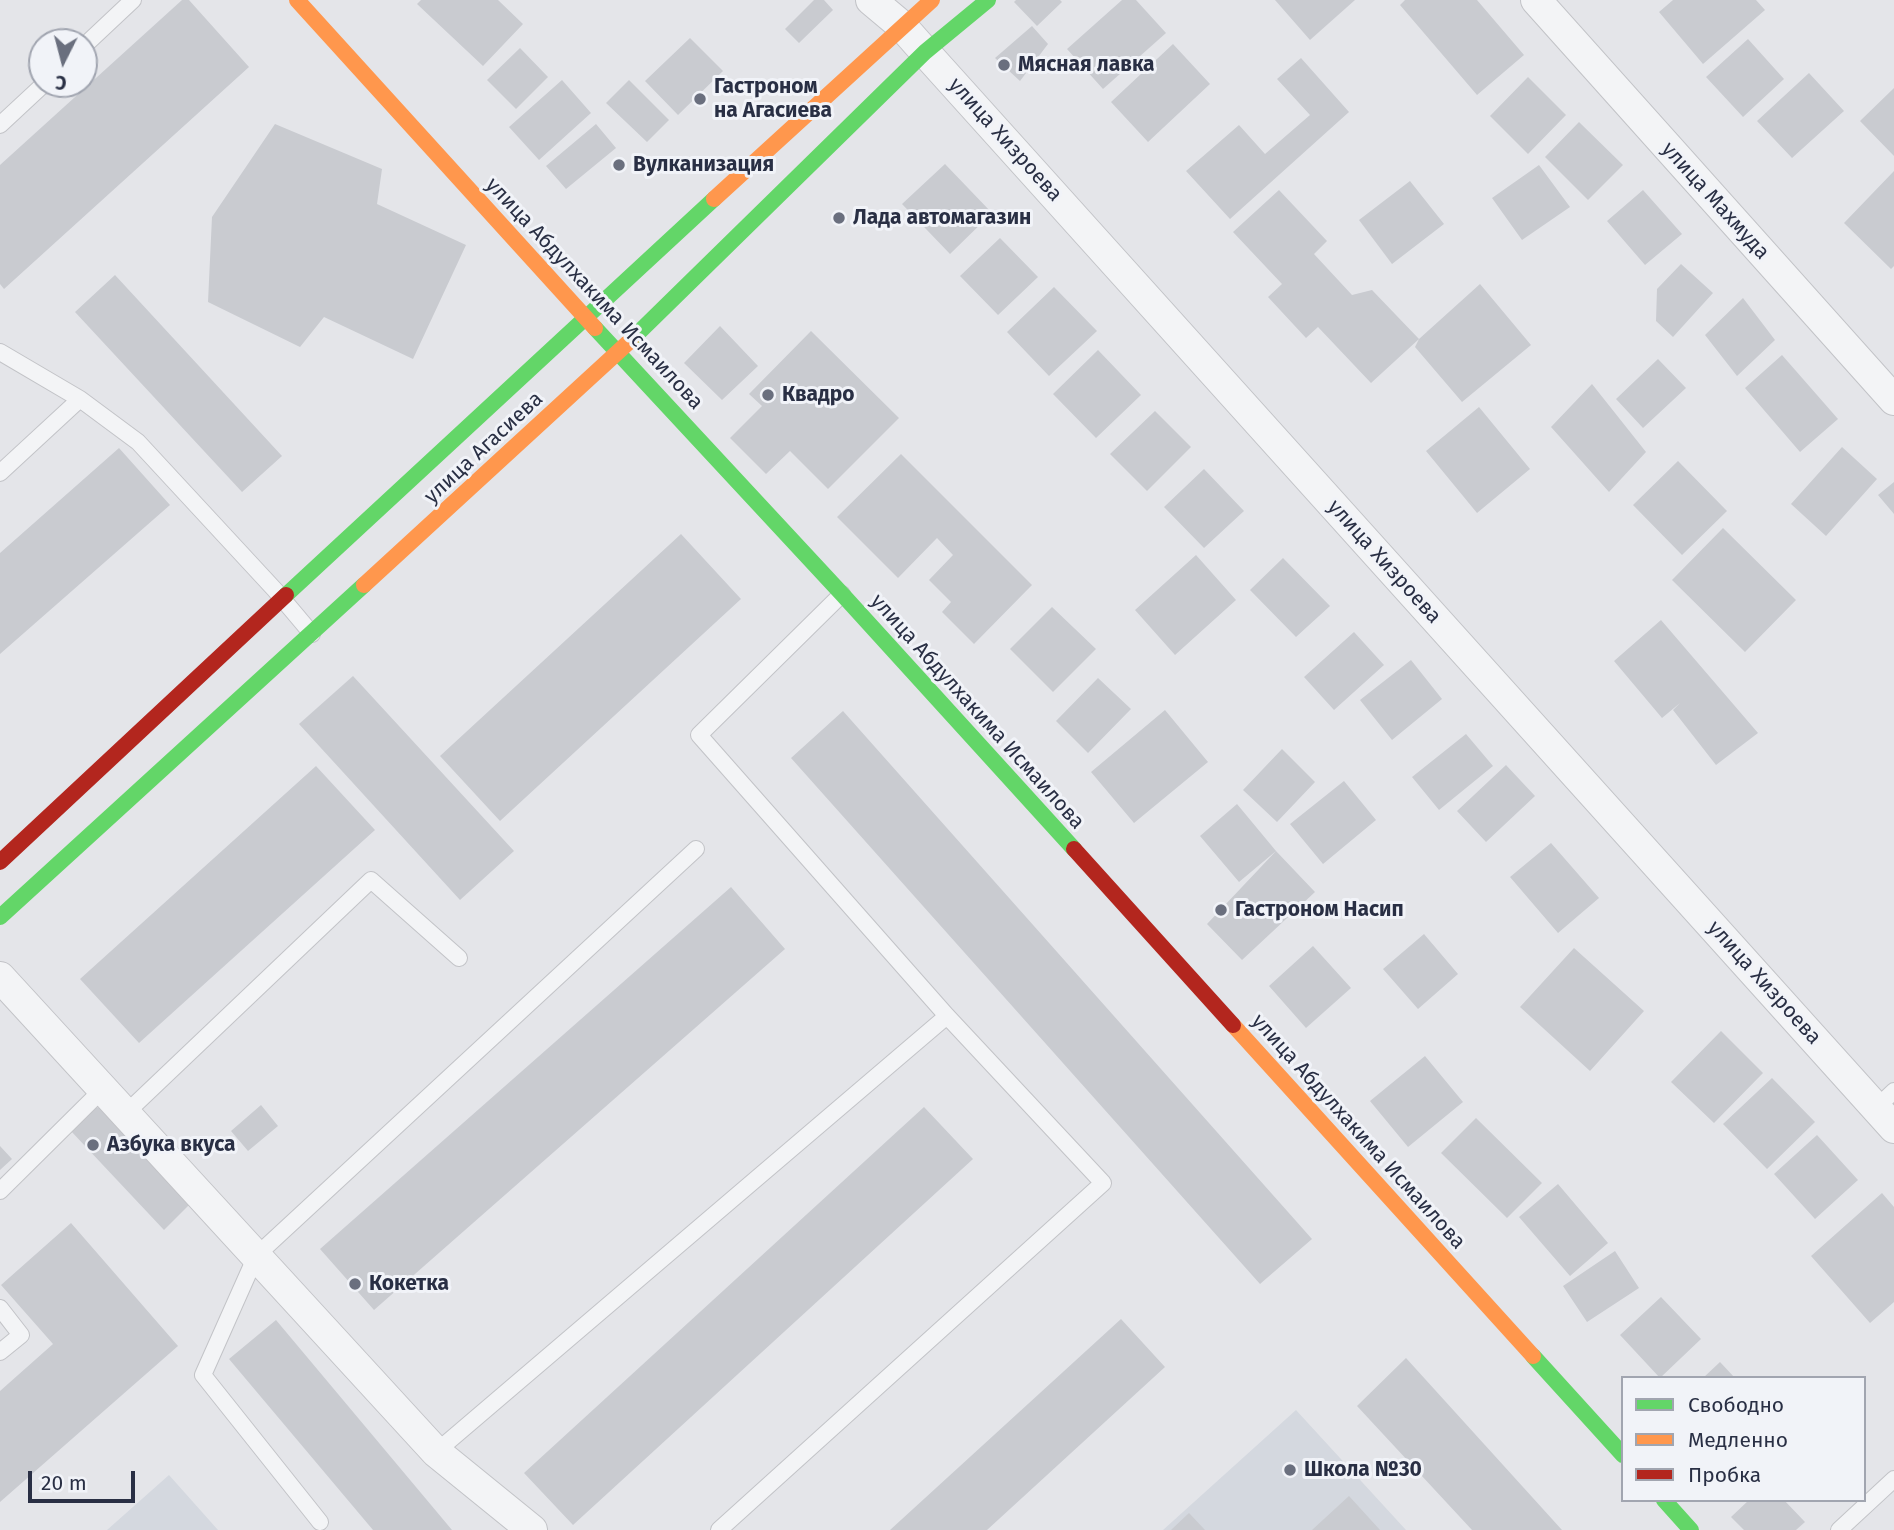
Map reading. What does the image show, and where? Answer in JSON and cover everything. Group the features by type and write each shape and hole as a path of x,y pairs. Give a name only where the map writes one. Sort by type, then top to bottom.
{"main road":[{"name":"улица Абдулхакима Исмаилова","path":"297,0 585,317 842,594 1621,1453"},
{"name":"улица Агасиева","path":"0,862 585,317 932,0"},
{"name":"улица Агасиева","path":"0,917 619,352 925,52 988,0"},
{"path":"1666,1502 1691,1530"}],"street":[{"name":"улица Хизроева","path":"871,0 902,26 1888,1109"},
{"name":"улица Махмуда","path":"1536,0 1894,400"},
{"path":"0,977 436,1452 532,1530"}],"lane":[{"path":"98,33 133,0"},
{"path":"0,125 29,98"},
{"path":"0,352 80,399 138,442 312,634"},
{"path":"0,473 80,399"},
{"path":"719,1530 1103,1183 947,1016 699,735 842,594"},
{"path":"320,1522 203,1375 256,1256 695,849"},
{"path":"125,1114 371,880 459,958"},
{"path":"436,1452 947,1016"},
{"path":"0,1192 103,1090"},
{"path":"0,1308 21,1335 0,1353"},
{"path":"1839,1530 1894,1479"}],"shaded area":[{"name":"Школа №30","path":"1296,1410 1406,1530 1163,1530"},
{"path":"169,1475 218,1530 107,1530"}],"building":[{"path":"182,0 189,0 249,67 4,289 0,284 0,165 74,98 98,98 98,76"},
{"path":"421,0 498,0 523,24 483,66 417,4"},
{"path":"814,0 824,0 833,10 799,43 785,29"},
{"path":"1122,0 1136,0 1166,33 1103,89 1067,49"},
{"path":"1275,0 1355,0 1310,40"},
{"path":"1405,0 1477,0 1524,55 1477,95 1400,5"},
{"path":"1673,0 1756,0 1765,10 1703,64 1659,12"},
{"path":"1014,2 1062,2 1037,26"},
{"path":"1032,26 1048,44 1020,81 995,58"},
{"path":"690,38 723,71 678,115 645,81"},
{"path":"1748,39 1784,79 1743,117 1706,77"},
{"path":"1173,44 1210,84 1148,142 1111,102"},
{"path":"520,48 548,77 516,109 487,80"},
{"path":"1301,58 1349,112 1230,219 1186,171 1239,125 1265,154 1310,115 1277,79"},
{"path":"1809,73 1844,111 1792,158 1757,121"},
{"path":"1528,77 1566,115 1528,154 1490,116"},
{"path":"562,80 591,113 539,160 509,127"},
{"path":"629,80 669,120 647,142 606,103"},
{"path":"1894,88 1894,156 1860,121"},
{"path":"1579,122 1623,165 1588,200 1545,157"},
{"path":"275,124 382,169 377,204 466,245 413,359 324,317 300,347 208,302 212,217"},
{"path":"596,124 616,148 566,189 546,166"},
{"path":"945,164 992,213 950,254 902,204"},
{"path":"1539,165 1570,207 1522,240 1492,198"},
{"path":"1894,171 1894,266 1891,269 1844,223"},
{"path":"1410,181 1444,224 1392,264 1359,220"},
{"path":"1279,190 1327,241 1314,254 1352,295 1372,290 1419,339 1371,383 1318,327 1306,338 1268,297 1282,284 1233,232"},
{"path":"1643,190 1682,234 1645,265 1607,221"},
{"path":"1000,238 1038,277 998,315 960,276"},
{"path":"1681,264 1713,293 1673,337 1656,321 1657,289"},
{"path":"115,275 282,456 242,492 75,312"},
{"path":"1480,284 1531,345 1462,402 1415,347 1419,339"},
{"path":"1054,287 1097,331 1049,376 1007,332"},
{"path":"1743,298 1775,340 1737,376 1705,335"},
{"path":"720,326 758,366 722,400 684,363"},
{"path":"811,331 899,418 828,489 790,451 766,474 730,438 762,406 749,394"},
{"path":"1098,350 1141,395 1096,438 1053,394"},
{"path":"1782,355 1838,419 1800,452 1745,388"},
{"path":"1658,359 1686,388 1643,428 1616,399"},
{"path":"1592,384 1646,452 1609,492 1551,427"},
{"path":"1479,407 1530,469 1477,513 1426,451"},
{"path":"1155,411 1191,447 1147,491 1110,454"},
{"path":"1842,447 1877,479 1826,536 1791,504"},
{"path":"119,448 170,505 0,654 0,553"},
{"path":"901,454 1032,585 974,644 942,612 951,602 929,580 953,555 937,538 898,578 837,517"},
{"path":"1678,461 1727,511 1682,555 1633,505"},
{"path":"1204,469 1244,511 1204,548 1164,507"},
{"path":"1894,482 1894,514 1878,495"},
{"path":"1723,528 1796,600 1745,652 1672,580"},
{"path":"681,534 741,599 500,821 440,756"},
{"path":"1196,555 1236,600 1175,655 1135,610"},
{"path":"1283,558 1330,606 1296,637 1250,590"},
{"path":"1052,607 1096,649 1053,692 1010,649"},
{"path":"1661,620 1758,733 1716,765 1673,710 1680,703 1662,718 1614,661"},
{"path":"1354,632 1384,665 1334,710 1304,677"},
{"path":"1411,660 1442,699 1392,740 1360,700"},
{"path":"353,676 514,851 460,900 299,724"},
{"path":"1098,678 1131,709 1088,753 1056,721"},
{"path":"1165,710 1208,762 1134,823 1091,772"},
{"path":"843,711 1312,1239 1260,1284 791,758"},
{"path":"1466,734 1493,766 1439,810 1412,777"},
{"path":"1282,749 1315,782 1277,822 1243,790"},
{"path":"1506,765 1535,796 1486,842 1457,811"},
{"path":"316,766 375,830 139,1043 80,979"},
{"path":"1344,781 1376,820 1323,864 1290,824"},
{"path":"1237,804 1276,851 1239,882 1200,836"},
{"path":"1551,843 1599,898 1558,933 1510,877"},
{"path":"1276,851 1315,892 1242,960 1207,924"},
{"path":"731,887 785,949 374,1310 320,1249"},
{"path":"1424,934 1458,974 1418,1009 1383,969"},
{"path":"1313,946 1351,988 1306,1028 1269,986"},
{"path":"1574,948 1644,1011 1590,1071 1520,1007"},
{"path":"1721,1031 1763,1073 1714,1123 1671,1082"},
{"path":"1425,1056 1463,1102 1408,1147 1370,1101"},
{"path":"1772,1078 1815,1122 1767,1169 1723,1124"},
{"path":"261,1105 278,1126 248,1151 231,1131"},
{"path":"96,1107 125,1116 194,1200 164,1230 70,1130"},
{"path":"924,1107 973,1159 573,1525 524,1473"},
{"path":"1476,1118 1542,1183 1507,1218 1441,1153"},
{"path":"1817,1135 1858,1180 1815,1219 1774,1174"},
{"path":"0,1146 12,1159 0,1170"},
{"path":"1558,1184 1608,1243 1570,1276 1519,1217"},
{"path":"1882,1193 1894,1207 1894,1302 1870,1323 1811,1256"},
{"path":"71,1223 178,1346 0,1502 0,1391 53,1344 1,1285"},
{"path":"1615,1251 1639,1288 1587,1322 1563,1286"},
{"path":"1661,1297 1701,1339 1662,1376 1658,1376 1620,1335"},
{"path":"1121,1319 1165,1367 987,1530 890,1530"},
{"path":"276,1320 452,1530 373,1530 229,1359"},
{"path":"1406,1358 1562,1530 1472,1530 1357,1406"},
{"path":"1720,1362 1733,1376 1705,1376"},
{"path":"1349,1496 1380,1530 1312,1530"},
{"path":"1747,1502 1786,1502 1805,1522 1796,1530 1744,1530 1731,1517"},
{"path":"1189,1513 1205,1530 1171,1530"}],"traffic: fast":[{"path":"631,340 925,52 988,0"},
{"path":"286,595 714,199"},
{"path":"595,328 1074,849"},
{"path":"0,917 364,585"},
{"path":"1533,1356 1621,1453"},
{"path":"1666,1502 1691,1530"}],"traffic: slow":[{"path":"297,0 595,328"},
{"path":"714,199 932,0"},
{"path":"364,585 631,340"},
{"path":"1233,1025 1533,1356"}],"traffic: jam":[{"path":"0,862 286,595"},
{"path":"1074,849 1233,1025"}],"place":[{"name":"Мясная лавка","path":"1004,65"},
{"name":"Гастроном на Агасиева","path":"700,99"},
{"name":"Вулканизация","path":"619,165"},
{"name":"Лада автомагазин","path":"839,218"},
{"name":"Квадро","path":"768,395"},
{"name":"Гастроном Насип","path":"1221,910"},
{"name":"Азбука вкуса","path":"93,1145"},
{"name":"Кокетка","path":"355,1284"},
{"name":"Школа №30","path":"1290,1470"}]}
